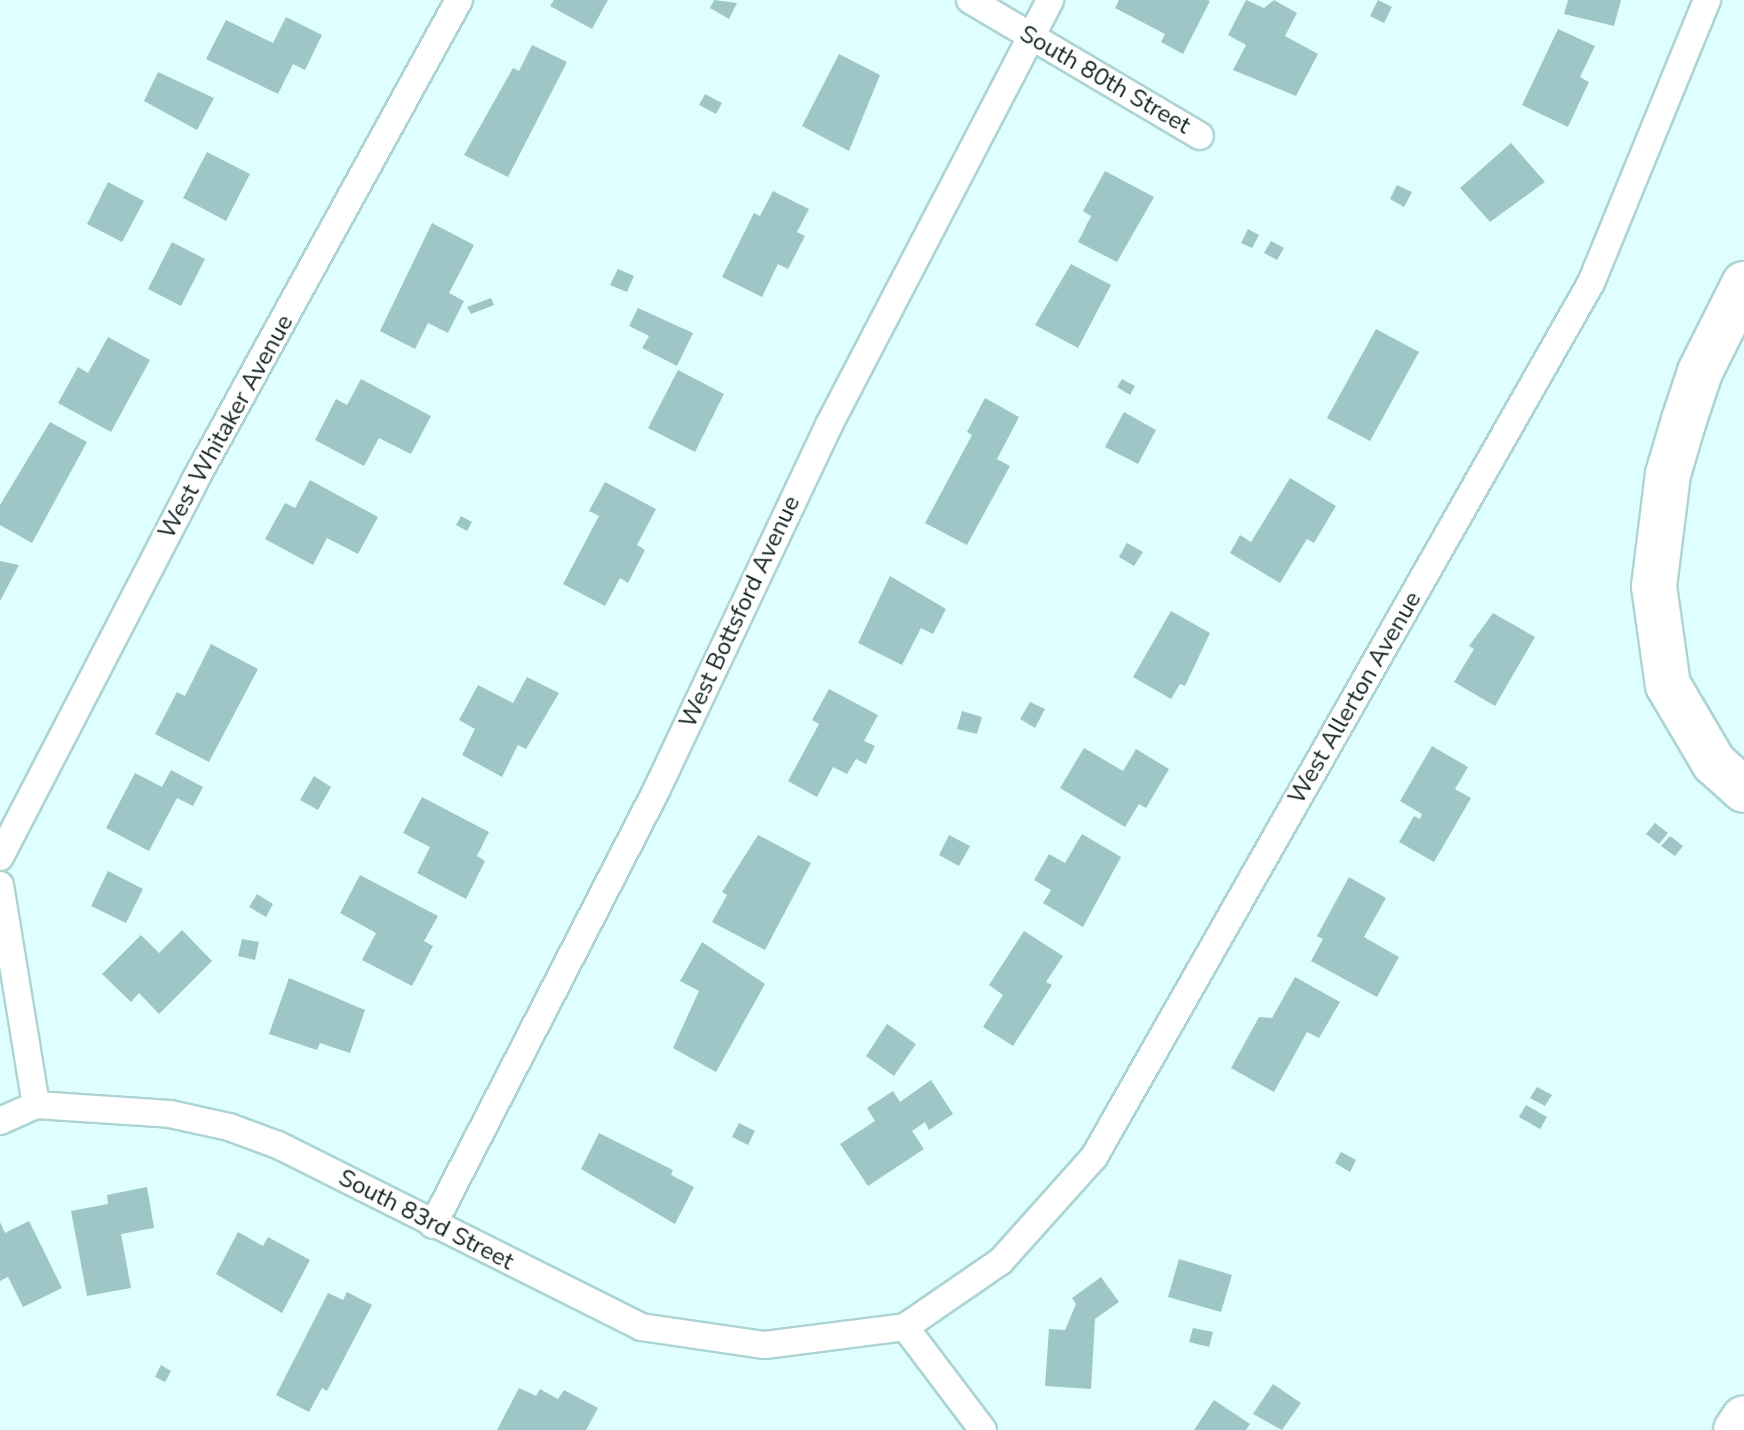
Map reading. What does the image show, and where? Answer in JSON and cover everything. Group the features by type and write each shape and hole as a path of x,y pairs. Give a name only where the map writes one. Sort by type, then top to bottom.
{"highway":[{"path":"1744,284 1700,372 1684,420 1668,474 1654,586 1668,685 1714,763 1744,790"},
{"path":"1736,1430 1744,1418"}],"street":[{"name":"West Whitaker Avenue","path":"0,857 194,482 459,0"},
{"name":"South 80th Street","path":"970,0 1031,39 1200,136"},
{"name":"West Bottsford Avenue","path":"433,1225 657,789 829,425 1050,0"},
{"name":"West Allerton Avenue","path":"905,1327 1001,1261 1094,1157 1591,283 1707,0"},
{"path":"0,885 36,1105 0,1121"},
{"name":"South 83rd Street","path":"36,1105 170,1114 229,1127 278,1145 641,1327 765,1345 905,1327"},
{"path":"905,1327 983,1430"}],"building":[{"path":"554,0 608,0 592,29 550,6"},
{"path":"714,0 737,3 729,19 710,8"},
{"path":"1119,0 1210,1 1183,54 1161,42 1165,34 1115,8"},
{"path":"1246,0 1264,8 1274,0 1297,13 1285,36 1318,54 1296,96 1233,70 1246,45 1228,35"},
{"path":"1378,0 1392,7 1384,23 1370,16"},
{"path":"1568,0 1621,0 1614,26 1564,14"},
{"path":"286,17 322,35 305,70 293,64 278,94 206,59 226,20 273,43"},
{"path":"1558,29 1595,46 1580,77 1589,82 1568,127 1522,105"},
{"path":"532,45 567,62 508,177 464,155 513,68 519,71"},
{"path":"839,54 880,75 849,151 802,126"},
{"path":"158,72 214,98 197,130 144,101"},
{"path":"705,94 722,103 716,114 699,105"},
{"path":"1511,143 1545,182 1490,222 1460,188"},
{"path":"207,152 250,174 226,221 183,198"},
{"path":"1105,171 1154,197 1117,262 1078,242 1091,216 1083,211"},
{"path":"108,182 144,201 122,242 87,224"},
{"path":"1397,185 1412,192 1404,207 1390,199"},
{"path":"773,191 809,209 797,232 805,236 788,269 778,264 762,297 722,277 754,213 760,216"},
{"path":"432,223 474,245 449,293 464,301 448,333 428,323 415,349 380,331"},
{"path":"1248,229 1259,235 1252,248 1241,243"},
{"path":"1271,241 1284,248 1277,260 1264,253"},
{"path":"172,242 205,259 181,306 148,289"},
{"path":"1071,264 1111,285 1078,348 1035,325"},
{"path":"618,269 634,276 627,292 610,285"},
{"path":"491,298 494,305 471,314 467,307"},
{"path":"638,308 693,333 677,366 642,348 649,336 629,326"},
{"path":"1376,329 1419,352 1370,441 1327,418"},
{"path":"108,337 150,360 111,432 58,403 78,367 88,373"},
{"path":"678,370 724,394 695,452 648,428"},
{"path":"361,379 431,416 411,454 379,438 364,466 315,440 336,399 347,405"},
{"path":"1122,379 1135,386 1130,395 1117,387"},
{"path":"985,398 1019,417 997,459 1010,466 967,545 925,523 972,435 967,432"},
{"path":"1124,412 1156,430 1138,464 1105,447"},
{"path":"50,422 87,442 32,543 0,525 0,505"},
{"path":"1290,478 1336,506 1314,543 1307,539 1280,583 1230,553 1240,535 1251,542"},
{"path":"310,480 378,517 358,554 327,538 313,565 265,539 285,503 295,508"},
{"path":"605,482 656,509 637,545 645,550 628,583 620,578 605,606 563,584 599,516 589,511"},
{"path":"461,516 472,522 467,531 456,525"},
{"path":"1127,543 1143,552 1134,566 1119,557"},
{"path":"0,561 19,565 0,601"},
{"path":"890,576 946,609 933,634 921,628 902,665 858,643"},
{"path":"1171,611 1210,633 1185,686 1180,684 1171,699 1133,677"},
{"path":"1493,613 1535,637 1495,706 1454,682 1474,649 1469,646"},
{"path":"211,644 258,669 209,762 155,734 177,692 185,696"},
{"path":"527,677 559,693 526,749 518,745 502,777 462,755 475,729 459,720 478,685 513,703"},
{"path":"829,689 878,715 864,741 875,746 866,764 856,759 847,774 833,767 817,797 788,781 819,724 812,720"},
{"path":"1030,702 1045,709 1035,728 1020,719"},
{"path":"962,711 982,717 977,734 957,729"},
{"path":"1432,746 1468,767 1455,789 1471,798 1434,862 1399,842 1414,816 1420,819 1422,814 1400,801"},
{"path":"1084,748 1123,771 1136,749 1169,769 1146,808 1139,804 1125,827 1060,788"},
{"path":"171,770 203,787 193,806 177,798 149,851 106,828 135,773 162,787"},
{"path":"314,776 331,787 318,810 300,800"},
{"path":"422,797 489,832 477,856 485,861 466,899 417,873 430,847 403,833"},
{"path":"1655,823 1668,833 1659,844 1646,834"},
{"path":"1082,834 1121,857 1083,927 1043,903 1051,890 1034,880 1049,854 1065,863"},
{"path":"758,835 811,863 765,950 712,922 727,895 722,892"},
{"path":"949,835 970,846 959,866 939,855"},
{"path":"1670,836 1683,846 1675,856 1661,846"},
{"path":"108,871 143,889 126,923 91,906"},
{"path":"360,875 438,916 424,941 433,946 412,986 362,960 376,933 340,913"},
{"path":"1349,877 1386,898 1364,937 1399,957 1377,997 1311,961 1323,939 1317,936"},
{"path":"257,894 273,904 266,917 249,907"},
{"path":"182,930 212,961 159,1014 139,993 131,1002 102,974 141,935 159,953"},
{"path":"1024,931 1063,956 1046,982 1052,985 1013,1046 983,1027 1003,995 989,985"},
{"path":"242,939 259,942 255,960 238,956"},
{"path":"702,942 765,984 716,1072 673,1048 699,991 680,981"},
{"path":"1295,977 1340,1002 1319,1038 1307,1032 1274,1092 1231,1068 1259,1017 1272,1018"},
{"path":"289,978 365,1010 350,1053 320,1043 317,1050 269,1034"},
{"path":"887,1024 916,1044 894,1076 866,1056"},
{"path":"931,1080 953,1114 929,1130 925,1122 912,1131 924,1149 868,1186 840,1144 875,1121 867,1108 893,1091 900,1102"},
{"path":"1537,1087 1552,1095 1545,1106 1530,1098"},
{"path":"1526,1105 1547,1117 1540,1129 1519,1117"},
{"path":"739,1123 755,1131 748,1145 732,1137"},
{"path":"599,1133 673,1170 671,1175 694,1187 675,1224 581,1169"},
{"path":"1341,1152 1356,1160 1350,1172 1335,1163"},
{"path":"147,1187 154,1228 121,1234 131,1288 87,1296 71,1211 108,1204 107,1195"},
{"path":"29,1221 62,1288 23,1307 8,1277 0,1281 0,1222 5,1233"},
{"path":"238,1232 263,1246 268,1237 310,1260 282,1313 216,1274"},
{"path":"1179,1259 1232,1275 1221,1312 1168,1297"},
{"path":"1101,1277 1119,1302 1095,1319 1091,1389 1045,1386 1049,1329 1065,1330 1076,1304 1072,1298"},
{"path":"347,1292 372,1305 327,1391 322,1388 309,1412 276,1395 328,1293 343,1300"},
{"path":"1193,1328 1213,1332 1209,1347 1189,1342"},
{"path":"161,1365 171,1371 165,1382 155,1377"},
{"path":"1273,1384 1301,1403 1282,1430 1253,1414"},
{"path":"519,1388 536,1396 540,1389 558,1399 564,1390 598,1408 586,1430 497,1430"},
{"path":"1214,1400 1250,1424 1246,1430 1194,1430"}]}
